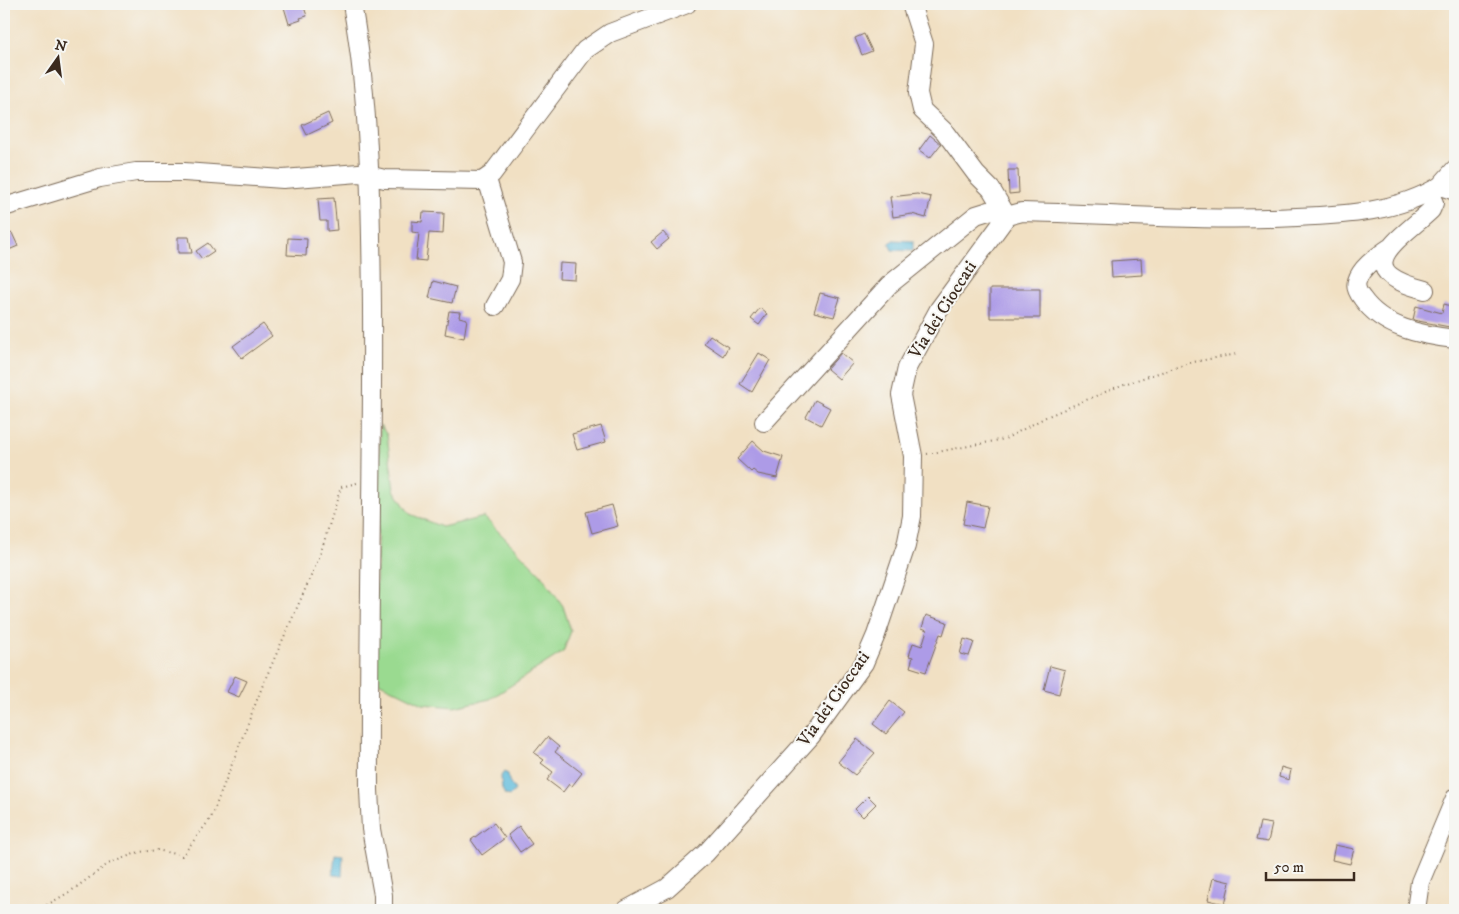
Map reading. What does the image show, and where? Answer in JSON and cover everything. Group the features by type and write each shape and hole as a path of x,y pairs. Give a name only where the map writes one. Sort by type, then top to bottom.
{"street":[{"path":"352,4 362,63 370,175 372,483 369,805 382,889 383,910"},
{"path":"4,207 100,178 136,172 174,172 292,179 359,173 385,178 427,178 470,182 487,179 585,50 610,34 687,4"},
{"path":"911,4 924,44 918,94 922,110 944,131 976,174 991,189 1007,216"},
{"path":"1455,169 1434,200 1431,210 1368,265 1357,279 1356,288 1362,299 1375,312 1400,327 1420,334 1455,339"},
{"path":"487,179 512,262 510,279 495,306"},
{"path":"764,422 889,285 976,214 992,210 1007,216 1022,212 1205,220 1314,216 1372,210 1442,190"},
{"name":"Via dei Cioccati","path":"626,910 666,888 706,853 805,743 857,674 873,642 908,537 913,504 913,456 901,402 907,368 924,332 943,303 1007,216"},
{"path":"1389,248 1384,261 1389,274 1425,290"},
{"path":"1416,910 1420,882 1455,798"}],"path":[{"path":"913,456 1004,439 1046,417 1124,384 1193,362 1237,354"},
{"path":"38,910 71,891 108,864 139,852 158,850 182,856 200,836 210,818 264,682 320,558 341,487 372,483"}],"green space":[{"path":"380,425 387,435 394,490 410,514 442,527 484,517 540,573 563,606 571,631 563,652 490,699 454,707 423,704 374,680"}],"water":[{"path":"893,240 913,241 913,251 892,250 889,244"},
{"path":"504,772 508,774 509,781 515,790 510,796 505,795 502,789 501,776"},
{"path":"335,854 343,855 342,876 333,875"}],"building":[{"path":"283,4 303,4 307,16 289,24"},
{"path":"864,34 872,51 862,55 855,38"},
{"path":"328,113 332,123 307,135 302,125"},
{"path":"930,135 941,144 930,158 919,150"},
{"path":"1008,170 1018,170 1019,193 1009,194"},
{"path":"917,194 931,197 926,218 912,214 893,217 890,197"},
{"path":"334,198 337,230 327,231 327,221 320,221 318,199"},
{"path":"423,212 444,213 443,234 429,233 426,261 416,260 419,233 412,232 412,221 422,222"},
{"path":"663,232 669,239 657,249 651,242"},
{"path":"12,233 18,246 4,252 4,237"},
{"path":"178,237 189,237 192,253 178,253"},
{"path":"288,238 307,239 306,256 287,255"},
{"path":"208,243 214,251 202,259 196,251"},
{"path":"1141,259 1142,275 1112,277 1111,261"},
{"path":"560,263 576,264 575,280 559,279"},
{"path":"433,281 456,287 452,303 429,298"},
{"path":"990,289 1040,289 1040,318 990,318"},
{"path":"820,293 840,298 834,317 814,312"},
{"path":"1444,304 1455,307 1455,328 1413,320 1416,306 1442,313"},
{"path":"760,308 767,314 759,325 751,319"},
{"path":"449,311 460,312 459,317 467,319 464,338 445,334"},
{"path":"263,324 272,336 242,358 233,346"},
{"path":"710,335 728,347 723,356 704,343"},
{"path":"759,353 770,360 752,392 740,384"},
{"path":"841,353 853,363 839,379 827,369"},
{"path":"815,400 830,408 821,425 806,417"},
{"path":"601,426 606,442 577,450 572,434"},
{"path":"753,441 764,451 783,457 777,478 758,474 753,470 751,472 737,459"},
{"path":"967,502 988,506 983,528 963,524"},
{"path":"612,505 618,526 592,533 586,512"},
{"path":"926,615 947,622 943,635 940,634 926,672 910,667 913,657 909,656 913,643 922,646 927,630 922,628"},
{"path":"964,639 974,642 969,656 960,654"},
{"path":"1050,666 1065,670 1059,694 1044,690"},
{"path":"235,676 247,681 239,697 227,692"},
{"path":"890,701 904,712 886,734 873,724"},
{"path":"547,737 559,747 555,752 582,773 572,786 569,784 563,792 547,780 553,772 541,763 544,760 534,753"},
{"path":"857,739 875,753 855,775 838,762"},
{"path":"1281,767 1291,770 1289,780 1279,777"},
{"path":"868,796 876,804 863,817 855,809"},
{"path":"1260,822 1272,824 1268,842 1256,840"},
{"path":"494,823 505,838 482,855 471,840"},
{"path":"519,826 532,844 520,852 508,835"},
{"path":"1335,845 1354,849 1350,864 1332,860"},
{"path":"1213,878 1230,882 1225,904 1208,900"}]}
